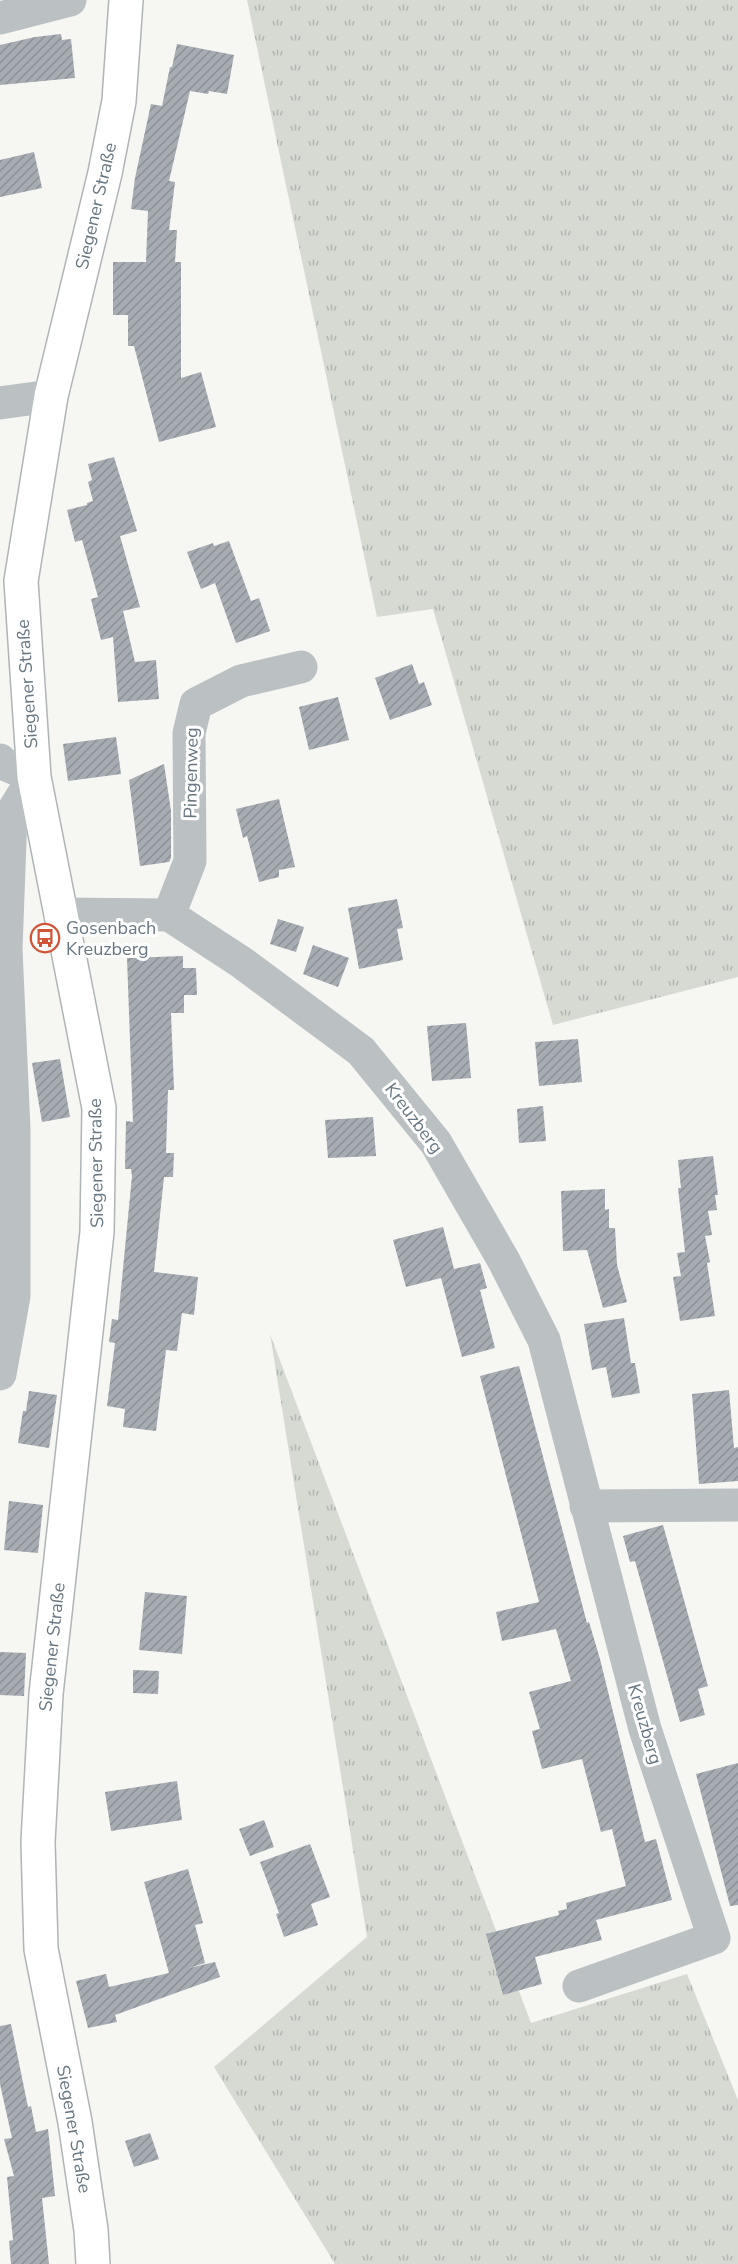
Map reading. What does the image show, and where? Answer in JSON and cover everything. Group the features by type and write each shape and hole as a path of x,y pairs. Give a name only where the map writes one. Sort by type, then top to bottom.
{"main road":[{"name":"Siegener Straße","path":"93,2264 75,2122 41,1949 38,1842 46,1694 97,1232 99,1108 34,777 21,581 51,396 105,173 119,101 126,0"}],"street":[{"path":"0,18 70,0"},
{"path":"0,403 51,396"},
{"name":"Pingenweg","path":"169,915 190,861 189,733 196,704 241,681 301,667"},
{"path":"0,760 34,777 11,814 6,949 14,1128 14,1296 0,1374"},
{"path":"60,914 169,915"},
{"name":"Kreuzberg","path":"169,915 241,962 361,1051 436,1143 504,1261 544,1340 645,1729 714,1938 579,1986"},
{"path":"586,1506 738,1505"}],"green space":[{"path":"247,0 738,0 738,977 553,1025 433,609 377,617"},
{"path":"270,1334 531,2023 687,1974 738,2100 738,2264 335,2264 214,2067 367,1937"}],"building":[{"path":"61,34 62,40 71,39 75,78 0,85 0,45"},
{"path":"177,44 234,55 227,94 190,91 169,181 175,182 169,230 177,230 175,262 181,262 181,378 201,372 216,427 159,442 134,346 128,346 128,315 113,315 113,262 146,262 148,211 131,209 135,178 151,104 162,106"},
{"path":"34,152 42,188 0,197 0,160"},
{"path":"114,457 137,531 120,536 140,607 123,611 135,662 156,660 159,699 118,702 113,637 101,640 91,599 98,597 82,540 75,542 67,510 87,505 93,501 88,482 92,480 88,464"},
{"path":"229,541 251,601 259,598 270,631 236,643 215,583 201,589 187,552 213,543 214,546"},
{"path":"412,664 419,684 424,682 432,705 390,720 375,678"},
{"path":"338,697 349,740 309,750 299,707"},
{"path":"116,737 121,774 68,781 63,744"},
{"path":"164,764 171,811 171,858 169,862 140,866 129,780"},
{"path":"279,799 295,867 279,870 279,877 259,882 247,836 243,838 236,809"},
{"path":"397,899 403,928 397,929 403,960 359,969 348,908"},
{"path":"278,919 304,927 296,952 270,944"},
{"path":"313,945 349,958 338,987 303,974"},
{"path":"183,956 183,968 196,968 197,995 184,995 184,1013 171,1013 174,1090 168,1090 166,1153 174,1153 173,1177 164,1177 154,1272 198,1277 194,1315 182,1313 177,1351 166,1350 156,1431 123,1427 125,1409 107,1406 115,1343 109,1342 112,1319 118,1320 132,1176 131,1169 125,1169 126,1121 133,1122 127,958"},
{"path":"466,1023 471,1078 432,1081 427,1026"},
{"path":"578,1039 582,1082 539,1086 535,1042"},
{"path":"60,1059 70,1117 42,1122 32,1063"},
{"path":"543,1106 546,1141 519,1143 517,1109"},
{"path":"373,1117 376,1156 328,1158 325,1120"},
{"path":"713,1156 718,1195 715,1195 717,1210 708,1211 712,1235 705,1236 715,1316 680,1321 673,1277 681,1276 677,1253 685,1252 678,1188 681,1188 678,1160"},
{"path":"605,1189 605,1210 609,1209 609,1228 615,1228 617,1265 627,1302 603,1308 587,1250 563,1251 561,1191"},
{"path":"443,1227 454,1269 480,1263 487,1288 480,1290 495,1348 462,1357 441,1278 406,1287 393,1240"},
{"path":"624,1318 631,1363 635,1363 640,1393 612,1398 606,1367 592,1370 584,1324"},
{"path":"519,1366 587,1623 589,1622 600,1659 645,1842 656,1839 672,1900 596,1920 602,1940 535,1957 542,1984 503,1995 486,1934 559,1915 558,1911 567,1909 566,1903 626,1886 612,1829 601,1832 582,1759 542,1769 532,1731 540,1729 529,1692 571,1681 556,1629 502,1641 496,1612 539,1602 480,1376"},
{"path":"729,1390 734,1448 738,1447 738,1481 699,1484 692,1394"},
{"path":"29,1391 57,1395 49,1448 18,1443"},
{"path":"9,1501 43,1505 38,1553 4,1550"},
{"path":"663,1525 708,1686 698,1689 705,1715 680,1722 635,1561 630,1562 623,1536"},
{"path":"145,1592 187,1596 182,1654 139,1650"},
{"path":"0,1652 26,1653 24,1696 0,1695"},
{"path":"133,1670 159,1671 158,1694 133,1693"},
{"path":"738,1763 738,1905 730,1906 696,1774"},
{"path":"177,1781 182,1820 111,1831 105,1792"},
{"path":"264,1820 274,1847 250,1856 239,1829"},
{"path":"310,1844 330,1897 311,1904 318,1925 284,1937 276,1914 279,1913 260,1862"},
{"path":"188,1869 203,1923 195,1925 205,1963 189,1968 215,1962 220,1977 115,2015 117,2022 88,2028 76,1981 106,1974 109,1987 169,1973 144,1882"},
{"path":"11,2024 28,2107 31,2106 36,2132 48,2129 55,2196 42,2198 49,2264 11,2264 9,2241 13,2240 7,2177 14,2176 4,2139 12,2138 0,2084 0,2026"},
{"path":"150,2133 159,2159 134,2167 125,2141"}],"place":[{"name":"Gosenbach Kreuzberg","path":"45,938"}]}
